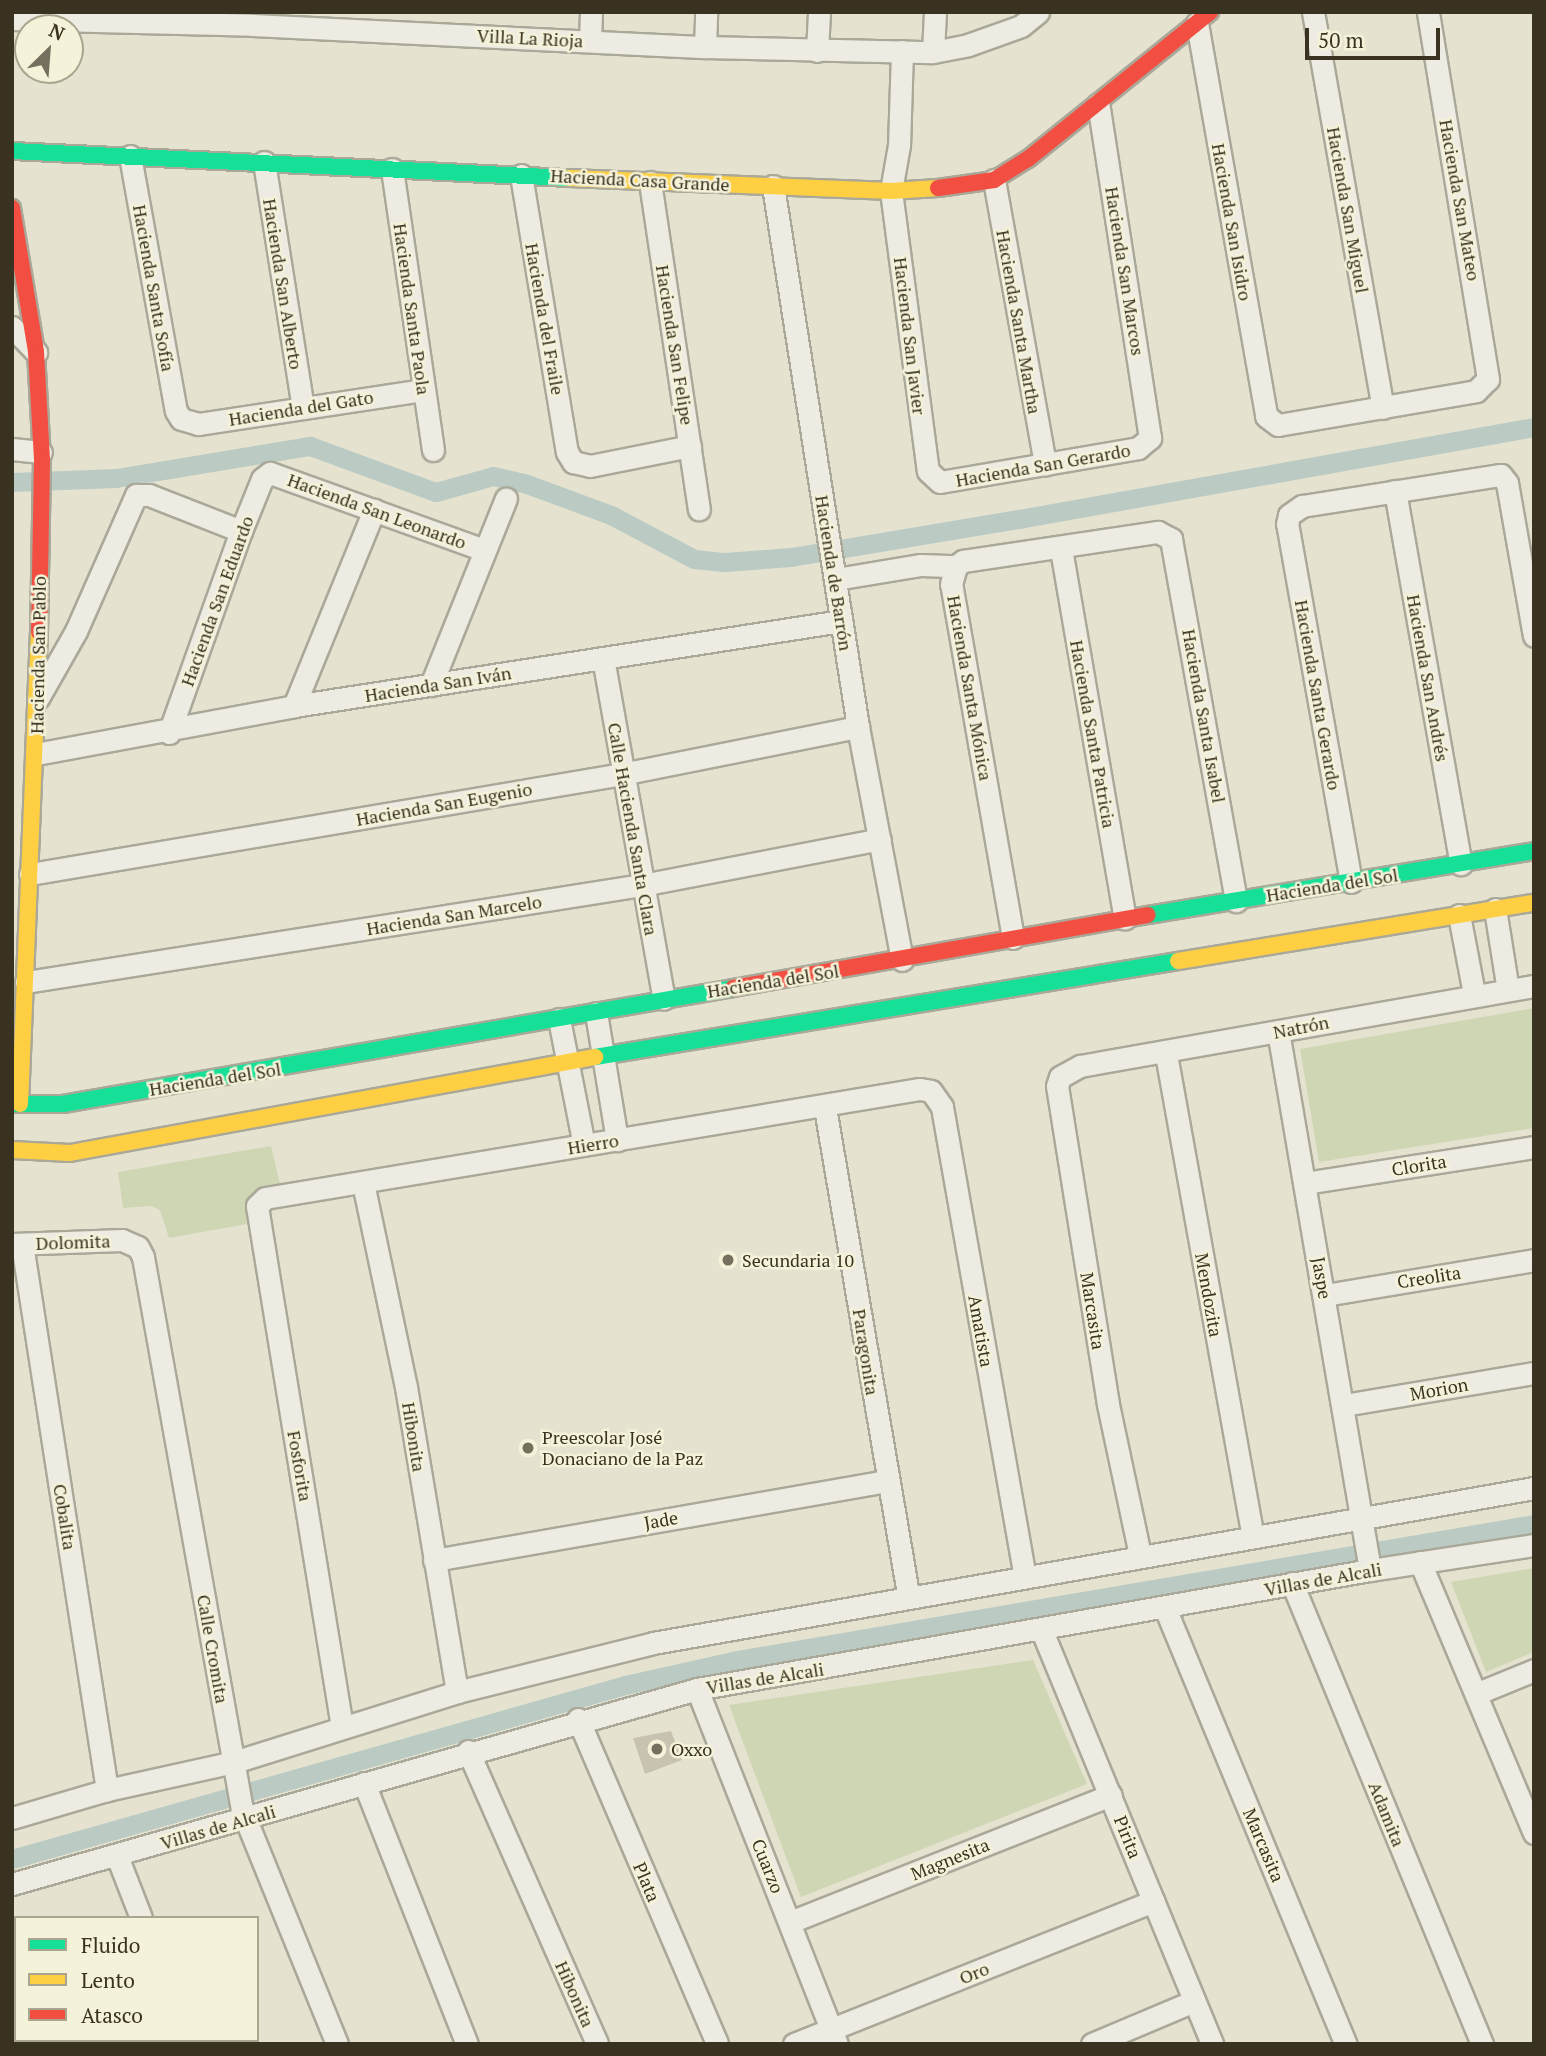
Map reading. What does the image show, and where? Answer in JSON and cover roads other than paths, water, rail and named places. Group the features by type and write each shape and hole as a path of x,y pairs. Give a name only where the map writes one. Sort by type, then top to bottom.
{"street":[{"path":"590,41 591,12"},
{"path":"705,47 706,12"},
{"path":"817,51 819,12"},
{"path":"933,51 935,12"},
{"name":"Villa La Rioja","path":"84,18 253,19 705,47 933,51 968,45 1021,26 1038,12"},
{"name":"Hacienda San Miguel","path":"1313,12 1383,408"},
{"name":"Hacienda San Mateo","path":"1383,408 1484,386 1489,371 1428,12"},
{"name":"Hacienda San Isidro","path":"1204,18 1269,420 1278,425 1383,408"},
{"name":"Hacienda Casa Grande","path":"12,151 891,191 994,180 1028,159 1204,18"},
{"name":"Hacienda San Javier","path":"902,51 899,145 891,191 933,479"},
{"name":"Hacienda San Marcos","path":"1098,104 1150,438"},
{"name":"Hacienda Santa Sofía","path":"130,156 176,411 181,419"},
{"name":"Hacienda San Alberto","path":"264,162 303,407"},
{"name":"Hacienda Santa Paola","path":"392,169 433,450"},
{"name":"Hacienda del Fraile","path":"521,174 567,452 573,462 590,466 690,446"},
{"name":"Hacienda Santa Martha","path":"994,180 1045,464"},
{"name":"Hacienda San Felipe","path":"650,182 699,509"},
{"name":"Hacienda de Barrón","path":"773,186 858,727 902,960"},
{"name":"Hacienda San Pablo","path":"12,208 36,352 41,457 36,754 26,982 16,1104"},
{"path":"12,327 36,352"},
{"name":"Hacienda del Gato","path":"181,419 198,424 423,390"},
{"name":"Hacienda San Gerardo","path":"933,479 948,482 1138,448 1150,438"},
{"path":"12,449 41,457"},
{"name":"Hacienda San Leonardo","path":"270,473 484,550"},
{"name":"Hacienda San Eduardo","path":"169,733 241,531 262,479 270,473"},
{"path":"1395,491 1501,475 1507,482 1534,636"},
{"name":"Hacienda Santa Gerardo","path":"1351,882 1287,524 1294,510 1395,491"},
{"name":"Hacienda San Andrés","path":"1395,491 1461,864"},
{"path":"37,700 76,631 136,495 149,495 241,531"},
{"path":"431,685 506,498"},
{"path":"294,706 374,510"},
{"name":"Hacienda Santa Isabel","path":"1062,549 1166,534 1175,547 1236,901"},
{"path":"835,572 921,565 956,566 962,561 1062,549"},
{"name":"Hacienda Santa Patricia","path":"1062,549 1125,919"},
{"name":"Hacienda Santa Mónica","path":"956,566 951,584 1013,938"},
{"name":"Hacienda San Iván","path":"36,754 169,733 294,706 841,621"},
{"name":"Calle Hacienda Santa Clara","path":"603,658 664,999"},
{"name":"Hacienda San Eugenio","path":"30,874 622,774 858,727"},
{"name":"Hacienda San Marcelo","path":"26,982 642,885 880,839"},
{"name":"Hacienda del Sol","path":"16,1104 77,1102 902,960 1013,938 1534,851"},
{"path":"12,1150 70,1153 602,1056 1534,902"},
{"path":"1495,909 1508,990"},
{"path":"1459,915 1474,994"},
{"name":"Natrón","path":"1068,1070 1166,1054 1474,994 1534,986"},
{"path":"596,1013 617,1140"},
{"path":"559,1019 584,1145"},
{"name":"Jaspe","path":"1278,1031 1344,1405 1369,1566"},
{"name":"Mendozita","path":"1166,1054 1252,1537"},
{"name":"Marcasita","path":"1068,1070 1057,1086 1108,1404 1140,1555"},
{"name":"Hierro","path":"257,1206 265,1198 825,1108 920,1089 931,1091"},
{"name":"Amatista","path":"931,1091 942,1107 1024,1574"},
{"name":"Paragonita","path":"825,1108 908,1596"},
{"name":"Clorita","path":"1305,1183 1534,1147"},
{"name":"Hibonita","path":"363,1183 406,1387 457,1692"},
{"name":"Fosforita","path":"257,1206 342,1727"},
{"name":"Dolomita","path":"17,1244 133,1244"},
{"name":"Cobalita","path":"17,1244 107,1790"},
{"name":"Calle Cromita","path":"133,1244 143,1257 244,1815 337,2044"},
{"name":"Creolita","path":"1325,1295 1534,1260"},
{"name":"Morion","path":"1344,1405 1534,1373"},
{"name":"Jade","path":"434,1560 887,1480"},
{"path":"12,1818 107,1790 235,1767 342,1727 457,1692 653,1643 1024,1574 1252,1537 1362,1523 1534,1488"},
{"name":"Villas de Alcali","path":"12,1884 117,1856 244,1815 364,1783 578,1719 697,1689 1042,1631 1369,1566 1420,1562 1534,1545"},
{"path":"1420,1562 1530,1810 1534,1833"},
{"name":"Adamita","path":"1292,1583 1482,2044"},
{"name":"Marcasita","path":"1165,1608 1346,2044"},
{"name":"Pirita","path":"1042,1631 1212,2044"},
{"path":"1478,1693 1534,1670"},
{"name":"Cuarzo","path":"697,1689 834,2037"},
{"name":"Plata","path":"578,1719 717,2044"},
{"name":"Hibonita","path":"468,1751 597,2044"},
{"path":"364,1783 467,2044"},
{"name":"Magnesita","path":"790,1922 1111,1795"},
{"path":"117,1856 140,1916"},
{"name":"Oro","path":"794,2044 834,2037 1154,1901"},
{"path":"1092,2044 1194,2001"}],"waterway":[{"path":"12,482 116,478 310,446 436,492 493,476 527,484 611,515 694,559 725,562 791,557 1019,519 1534,427"},
{"path":"12,1859 625,1685 737,1660 1534,1524"}],"place":[{"name":"Secundaria 10","path":"728,1260"},
{"name":"Preescolar José Donaciano de la Paz","path":"528,1448"},
{"name":"Oxxo","path":"657,1749"}]}
